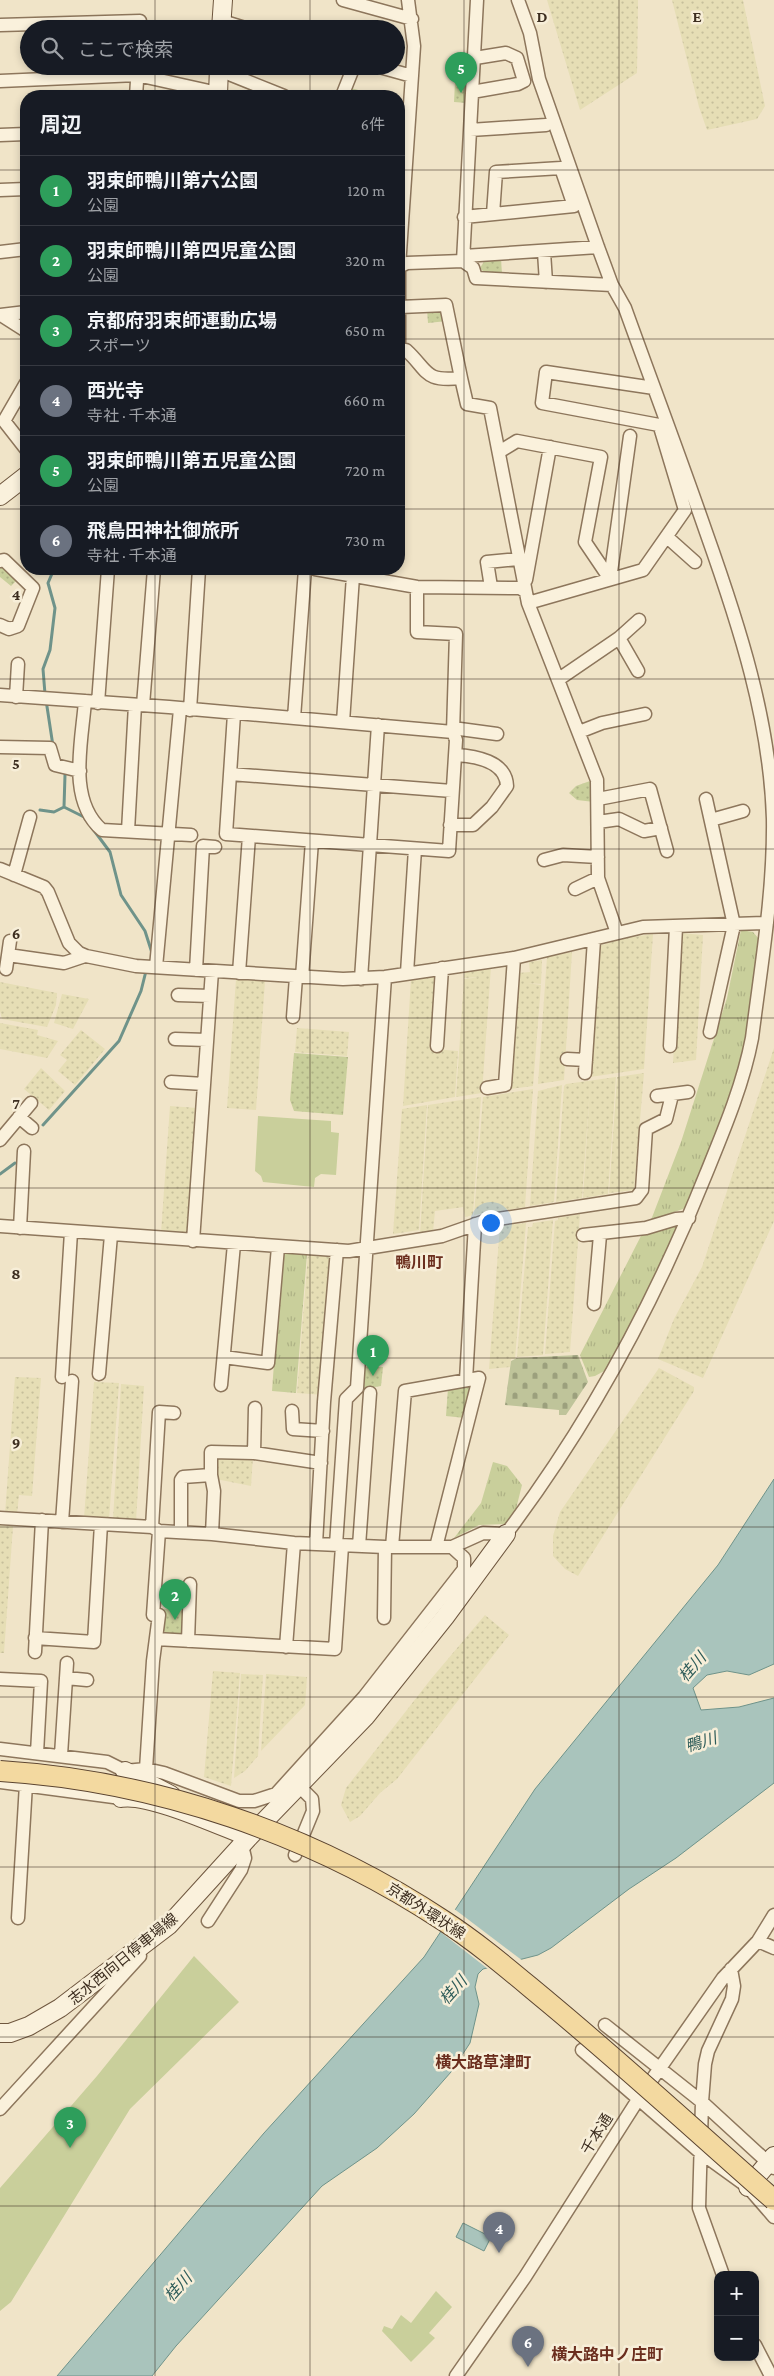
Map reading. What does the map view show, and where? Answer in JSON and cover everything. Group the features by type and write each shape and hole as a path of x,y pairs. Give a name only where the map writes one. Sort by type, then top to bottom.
{"main road":[{"name":"京都外環状線","path":"0,1758 102,1772 194,1792 305,1832 401,1879 448,1909 505,1951 579,2011 774,2183"},
{"name":"京都外環状線","path":"0,1770 76,1778 152,1793 198,1806 300,1843 393,1889 445,1922 495,1958 569,2020 774,2200"}],"street":[{"path":"222,20 223,0"},
{"path":"343,0 412,19"},
{"path":"405,141 412,76 412,19 408,0"},
{"path":"477,0 463,258 474,268 476,278 612,285"},
{"path":"464,216 574,206 565,165 539,80 530,33 518,0"},
{"path":"0,25 20,24"},
{"path":"475,58 506,53 517,58 534,52"},
{"path":"472,92 518,84 524,81 517,58"},
{"path":"405,74 412,76"},
{"path":"0,81 83,75"},
{"path":"136,90 138,75"},
{"path":"151,75 201,90"},
{"path":"218,90 219,75"},
{"path":"235,75 270,90"},
{"path":"344,90 350,75"},
{"path":"470,130 546,124"},
{"path":"0,135 20,134"},
{"path":"493,214 496,172 565,165"},
{"path":"0,1518 101,1524 339,1546 452,1547 483,1533 506,1534 540,1489 623,1352 661,1282 689,1218 748,1059 767,923 772,866 773,819 766,747 751,673 723,580 625,308 612,285 565,165"},
{"path":"0,190 20,189"},
{"path":"405,264 598,247"},
{"path":"0,252 20,250"},
{"path":"544,252 546,282"},
{"path":"405,307 446,305 467,404 490,408 526,593 597,780 598,878 617,933"},
{"path":"1,315 20,313"},
{"path":"1,315 20,327"},
{"path":"405,350 429,376 448,379 460,378"},
{"path":"654,388 546,372 542,403 659,425"},
{"path":"348,575 417,587 520,588 526,593 610,579 643,570 685,510 659,425 654,388"},
{"path":"20,393 4,421 20,441"},
{"path":"610,579 630,436"},
{"path":"498,452 517,441 601,457 586,542 610,579"},
{"path":"526,593 550,447"},
{"path":"0,496 20,481"},
{"path":"666,537 695,562"},
{"path":"491,587 487,562 518,559"},
{"path":"0,561 4,560 33,588 18,626 9,629 0,625"},
{"path":"107,575 80,771 80,793 94,823 102,830 168,834 200,843 196,970"},
{"path":"128,831 153,575"},
{"path":"150,967 185,710 198,575"},
{"path":"294,718 305,575"},
{"path":"343,722 353,576"},
{"path":"234,714 226,834 449,851 456,740 453,732 456,634 417,632 417,587"},
{"path":"558,679 619,638 639,620"},
{"path":"619,638 638,671"},
{"path":"16,697 18,664"},
{"path":"0,695 453,732 460,729 498,734"},
{"path":"579,732 602,723 645,714"},
{"path":"361,979 378,725"},
{"path":"0,747 50,748 55,765 80,771"},
{"path":"450,825 473,825 492,807 507,786 504,774 493,765 479,757 455,755"},
{"path":"230,774 452,791"},
{"path":"598,799 650,789 667,851"},
{"path":"706,799 734,925 710,1032"},
{"path":"710,820 743,811"},
{"path":"14,875 30,817"},
{"path":"598,822 619,819 644,832 661,828"},
{"path":"239,973 249,836"},
{"path":"293,1016 299,977 312,841"},
{"path":"407,973 415,849"},
{"path":"544,860 563,855 598,857"},
{"path":"0,869 44,887 48,892 70,943 79,953 85,956 150,967 299,977 361,979 514,958 643,928 767,923"},
{"path":"575,889 598,878"},
{"path":"670,1046 676,927"},
{"path":"567,1059 586,1066 594,940"},
{"path":"6,969 10,941"},
{"path":"8,955 64,963 85,956"},
{"path":"487,1088 505,1085 514,958"},
{"path":"437,1046 442,968"},
{"path":"193,1241 212,971"},
{"path":"156,1639 336,1649 346,1399 357,1388 365,1248 385,977"},
{"path":"178,995 210,996"},
{"path":"175,1039 207,1040"},
{"path":"172,1082 204,1084"},
{"path":"657,1096 688,1092"},
{"path":"0,1226 337,1250 365,1248 442,1236 475,1224 527,1213 636,1198 642,1190 646,1129 666,1119 672,1095"},
{"path":"0,1140 31,1103"},
{"path":"19,1117 32,1128"},
{"path":"20,1228 24,1151"},
{"path":"583,1235 600,1235 646,1228 676,1219 689,1218"},
{"path":"466,1380 475,1224"},
{"path":"62,1522 71,1232"},
{"path":"99,1374 111,1235"},
{"path":"594,1304 600,1235"},
{"path":"221,1385 234,1244"},
{"path":"224,1357 268,1362 278,1247"},
{"path":"316,1544 322,1431 337,1250"},
{"path":"384,1618 389,1547 405,1391 478,1378 436,1547"},
{"path":"359,1546 370,1393"},
{"path":"254,1453 255,1408"},
{"path":"292,1411 293,1430 322,1431"},
{"path":"146,1769 159,1615 153,1615 159,1412 174,1413"},
{"path":"212,1534 214,1491 211,1475 211,1452 254,1453 321,1463"},
{"path":"182,1531 181,1480 183,1477 211,1475"},
{"path":"35,1652 42,1520"},
{"path":"35,1638 94,1642 101,1524"},
{"name":"志水西向日停車場線","path":"0,2033 10,2033 29,2026 60,2008 115,1964 169,1925 245,1841 267,1824 299,1786 366,1716 445,1617 506,1534"},
{"path":"286,1647 294,1543"},
{"path":"125,1771 146,1769 239,1801 254,1800 276,1794 364,1697 464,1569 464,1558 452,1547"},
{"path":"188,1641 190,1584"},
{"path":"62,1756 67,1663"},
{"path":"66,1678 88,1680"},
{"path":"0,1679 41,1681 36,1753"},
{"path":"0,1749 107,1762 178,1798 210,1823"},
{"path":"121,1798 125,1771"},
{"path":"0,1782 121,1798 132,1796 173,1807 245,1841 245,1858 241,1870 208,1922"},
{"path":"18,1918 26,1784"},
{"path":"295,1855 313,1811 312,1799 299,1786"},
{"name":"千本通","path":"456,2376 525,2277 639,2098 731,1969 758,1941 774,1915"},
{"path":"0,2109 100,1997 169,1925"},
{"path":"758,1941 774,1948"},
{"path":"721,2271 700,2214 702,2102 708,2051 732,1999 734,1986 731,1969"},
{"path":"748,2187 772,2162 702,2102 660,2070 601,2030 586,2054 701,2153 748,2187 774,2217"},
{"path":"759,2353 771,2376"}],"shaded area":[{"path":"547,0 638,0 637,73 580,110"},
{"path":"672,0 743,0 765,106 757,119 707,130 699,107"},
{"path":"680,933 703,935 696,1060 673,1063"},
{"path":"653,934 644,1069 590,1077 599,946 625,938"},
{"path":"572,952 564,1080 538,1084 547,957"},
{"path":"542,960 541,984 527,983 541,985 533,1086 510,1089 516,987 520,983 518,983 518,973 530,972 529,962"},
{"path":"491,967 482,1093 456,1097 464,979 481,977 464,978 465,971"},
{"path":"437,976 433,1049 458,1051 455,1097 403,1106 411,979"},
{"path":"236,979 265,981 256,1110 227,1108"},
{"path":"0,982 57,993 56,1005 47,1027 2,1019 0,1011"},
{"path":"62,994 89,999 73,1029 54,1023"},
{"path":"0,1023 38,1030 37,1035 58,1041 47,1058 0,1049"},
{"path":"297,1028 349,1032 347,1056 295,1052"},
{"path":"81,1030 105,1049 75,1085 58,1071 67,1060 60,1055"},
{"path":"774,1048 774,1221 703,1378 658,1359 674,1319 702,1267"},
{"path":"41,1068 65,1091 49,1110 24,1089"},
{"path":"644,1073 634,1190 609,1193 617,1077"},
{"path":"616,1077 608,1194 583,1198 590,1087 582,1198 556,1202 564,1086 566,1084"},
{"path":"562,1085 554,1202 530,1206 538,1091"},
{"path":"533,1089 525,1207 474,1215 483,1097"},
{"path":"481,1097 473,1215 465,1217 463,1207 435,1211 433,1232 420,1234 428,1105"},
{"path":"427,1105 419,1230 393,1234 402,1109"},
{"path":"170,1106 197,1108 188,1230 183,1235 161,1233"},
{"path":"580,1214 570,1352 545,1354 555,1221 558,1218"},
{"path":"553,1220 543,1355 517,1357 528,1227 532,1227 533,1223"},
{"path":"526,1223 515,1359 511,1359 510,1367 489,1369 500,1226"},
{"path":"308,1254 331,1255 324,1395 297,1393"},
{"path":"659,1368 694,1387 694,1391 578,1576 565,1569 553,1556 553,1536 560,1512"},
{"path":"15,1377 41,1378 32,1496 19,1495 17,1514 5,1514"},
{"path":"94,1382 119,1383 109,1520 84,1518"},
{"path":"121,1384 144,1386 136,1521 113,1520"},
{"path":"215,1454 253,1456 251,1486 216,1479"},
{"path":"0,1525 13,1526 4,1653 0,1653"},
{"path":"485,1615 509,1635 397,1779 380,1793 360,1816 350,1822 341,1805 346,1788 431,1679"},
{"path":"213,1671 240,1673 231,1786 204,1777"},
{"path":"241,1674 263,1675 258,1756 245,1771 234,1778"},
{"path":"266,1674 307,1677 305,1705 261,1751"}],"green space":[{"path":"455,82 469,83 467,103 454,102"},
{"path":"405,104 407,104 405,130"},
{"path":"501,259 502,274 485,273 480,268 485,260"},
{"path":"427,309 440,309 447,321 428,323"},
{"path":"7,566 19,578 11,586 0,577 0,568"},
{"path":"590,781 593,787 594,802 577,800 569,793 576,786"},
{"path":"741,930 753,932 759,939 744,1054 690,1203 683,1209 651,1220 681,1142 727,998"},
{"path":"294,1053 348,1057 343,1115 294,1111 290,1100"},
{"path":"258,1116 331,1121 331,1132 339,1133 336,1175 321,1174 315,1178 314,1187 263,1182 261,1176 255,1171"},
{"path":"676,1225 680,1230 657,1280 606,1370 589,1377 580,1355 642,1234"},
{"path":"282,1252 307,1254 296,1393 272,1391"},
{"path":"578,1355 588,1382 566,1415 559,1415 559,1410 505,1405 511,1361 517,1358"},
{"path":"364,1366 383,1367 381,1386 363,1389"},
{"path":"468,1385 472,1390 465,1418 446,1416 448,1388"},
{"path":"493,1462 507,1466 522,1485 515,1513 506,1524 479,1525 454,1538 481,1503"},
{"path":"164,1609 187,1611 186,1635 168,1635 162,1629"},
{"path":"194,1956 239,2002 130,2109 11,2302 0,2311 0,2188 97,2076"},
{"path":"436,2291 452,2307 429,2333 435,2338 411,2362 382,2331 384,2326 392,2329 401,2315 411,2323"}],"water":[{"path":"774,1479 774,1664 749,1675 727,1671 707,1675 693,1688 701,1710 739,1707 774,1698 774,1783 676,1858 629,1889 551,1948 538,1955 483,1969 478,1974 475,1987 479,2004 470,2043 451,2072 414,2114 377,2148 322,2186 176,2346 152,2376 57,2376 264,2133 424,1957 535,1789 718,1565"},
{"path":"463,2223 491,2237 484,2251 456,2237"}],"pier":[{"path":"453,1908 523,1961 488,1969 438,1930"}],"waterway":[{"path":"45,694 43,669 50,650 55,608 48,583 51,575"},
{"path":"46,700 53,746"},
{"path":"65,775 64,807 84,817 110,852 121,895 145,931 152,953"},
{"path":"40,810 54,812 64,807"},
{"path":"43,1125 119,1041 141,991 146,971"},
{"path":"0,1174 15,1163"}],"place":[{"name":"羽束師鴨川第五児童公園","path":"461,93"},
{"name":"羽束師鴨川第六公園","path":"373,1376"},
{"name":"羽束師鴨川第四児童公園","path":"175,1620"},
{"name":"京都府羽束師運動広場","path":"70,2148"},
{"name":"西光寺","path":"499,2253"},
{"name":"飛鳥田神社御旅所","path":"528,2367"}],"district":[{"name":"鴨川町","path":"419,1262"},
{"name":"横大路草津町","path":"483,2062"},
{"name":"横大路中ノ庄町","path":"607,2354"}],"water label":[{"name":"桂川","path":"692,1667"},
{"name":"鴨川","path":"701,1742"},
{"name":"桂川","path":"453,1990"},
{"name":"桂川","path":"178,2287"}]}
